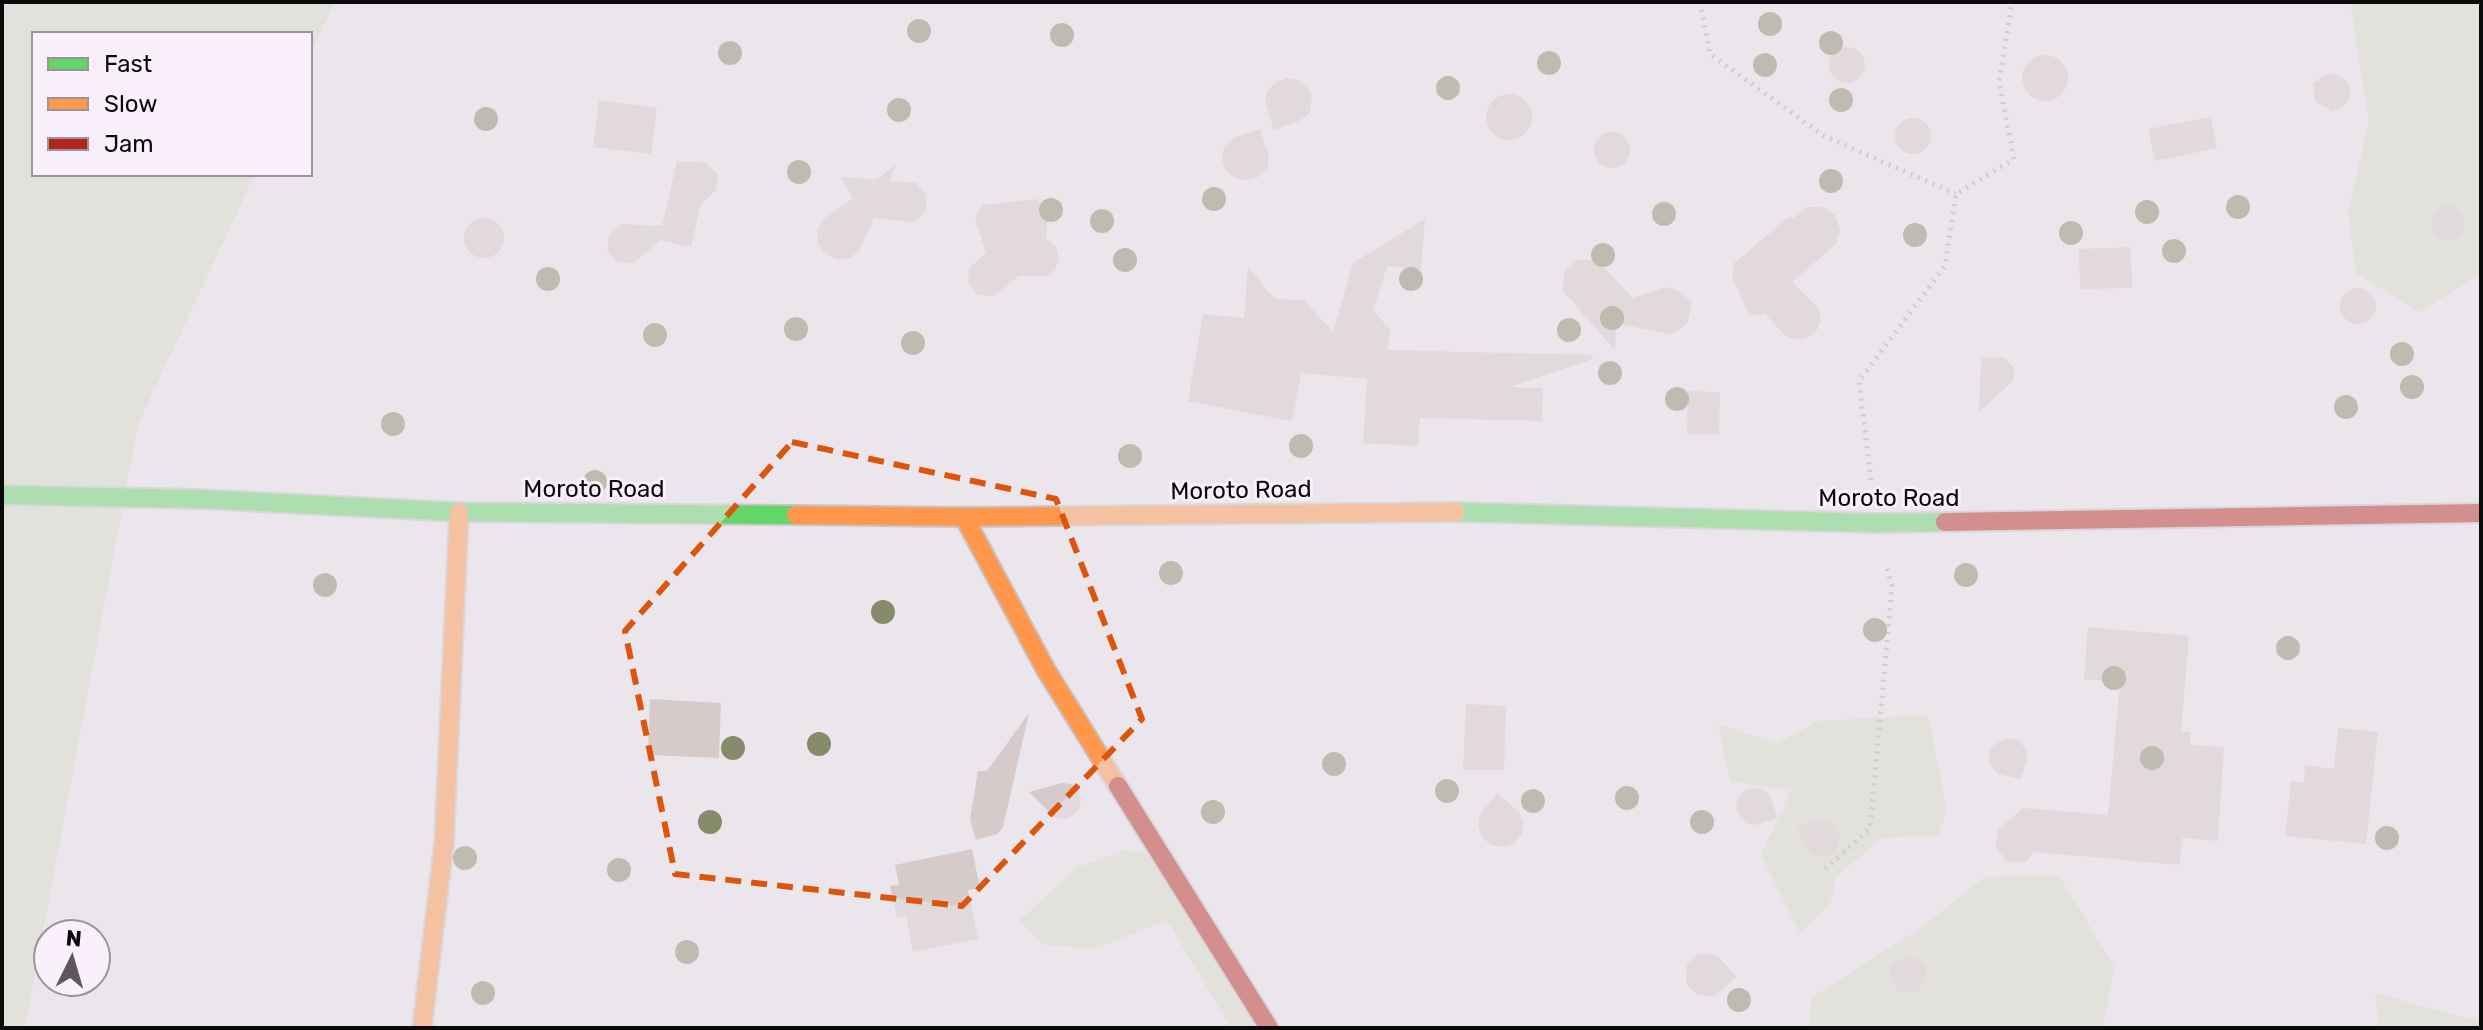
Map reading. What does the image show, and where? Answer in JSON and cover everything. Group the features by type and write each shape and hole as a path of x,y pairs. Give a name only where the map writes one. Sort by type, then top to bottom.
{"main road":[{"name":"Moroto Road","path":"2,495 200,499 459,512 964,517 1491,512 1876,523 2481,513"},
{"path":"422,1028 444,843 459,512"},
{"path":"964,517 1046,670 1269,1028"}],"path":[{"path":"1700,2 1710,54 1824,136 1956,194"},
{"path":"1956,194 2014,159 1999,82 2012,2"},
{"path":"1825,869 1870,829 1892,586 1876,523 1859,381 1945,266 1956,194"}],"highlighted area":[{"path":"792,442 1056,499 1142,719 962,906 675,874 625,631"}],"green space":[{"path":"2,2 335,2 312,51 312,32 32,32 32,176 254,176 138,424 46,918 32,918 32,991 25,1028 2,1028"},
{"path":"2350,2 2481,2 2481,274 2419,312 2356,273 2348,212 2369,121"},
{"path":"1928,715 1947,811 1938,835 1882,838 1836,877 1831,902 1800,933 1761,855 1791,790 1730,781 1718,724 1777,743 1818,721"},
{"path":"1125,850 1153,855 1267,1028 1231,1028 1167,920 1095,949 1044,945 1019,921 1076,868"},
{"path":"2059,876 2114,966 2103,1028 1810,1028 1811,998 1919,929 1984,877"},
{"path":"2375,993 2481,1022 2481,1028 2379,1028"}],"building":[{"path":"1847,47 1860,52 1865,65 1860,78 1847,83 1834,78 1829,65 1834,52"},
{"path":"2045,55 2061,62 2068,78 2061,94 2045,101 2029,94 2022,78 2029,62"},
{"path":"2335,74 2349,85 2350,95 2346,104 2333,112 2315,101 2313,83 2325,75"},
{"path":"1287,78 1299,80 1308,88 1312,99 1310,112 1301,120 1274,130 1265,102 1267,91 1276,82"},
{"path":"1509,94 1525,101 1532,117 1525,133 1509,140 1493,133 1486,117 1493,101"},
{"path":"599,100 657,108 651,154 593,147"},
{"path":"2211,117 2217,148 2155,161 2148,129"},
{"path":"1913,118 1925,124 1931,136 1925,148 1913,154 1901,148 1895,136 1901,124"},
{"path":"1260,129 1269,156 1267,168 1258,177 1247,180 1235,178 1226,170 1222,159 1224,147 1233,138"},
{"path":"1612,132 1624,138 1630,150 1624,162 1612,168 1600,162 1594,150 1600,138"},
{"path":"677,161 707,163 718,175 716,190 701,204 691,247 660,240 634,263 618,262 607,251 609,235 621,224 662,226"},
{"path":"897,163 890,181 916,183 926,195 926,211 914,222 874,218 859,251 850,258 837,260 826,254 818,244 817,232 822,221 853,198 840,177 876,180"},
{"path":"1038,199 1048,211 1046,238 1056,246 1059,258 1055,270 1045,276 1019,276 994,296 978,295 968,283 969,268 986,253 975,218 983,205"},
{"path":"2448,206 2460,211 2465,223 2460,235 2448,240 2436,235 2431,223 2436,211"},
{"path":"1806,207 1822,207 1835,215 1840,230 1836,244 1792,282 1818,308 1821,319 1817,330 1809,337 1798,340 1787,337 1765,314 1749,316 1732,276 1733,264 1790,216 1794,218"},
{"path":"484,218 498,224 504,238 498,252 484,258 470,252 464,238 470,224"},
{"path":"1425,219 1421,269 1387,266 1373,311 1390,329 1388,350 1592,355 1593,359 1509,387 1543,388 1542,421 1420,418 1418,446 1363,443 1367,379 1301,373 1292,421 1188,401 1203,314 1244,318 1248,267 1275,299 1304,300 1333,332 1353,263"},
{"path":"2131,247 2132,288 2080,289 2079,249"},
{"path":"1578,259 1597,261 1633,298 1666,287 1677,290 1692,302 1688,321 1680,330 1668,334 1616,323 1615,350 1586,317 1580,316 1584,315 1563,291 1564,272"},
{"path":"2358,288 2371,293 2376,306 2371,319 2358,324 2345,319 2340,306 2345,293"},
{"path":"1981,357 2005,358 2014,368 2013,381 1979,412"},
{"path":"1688,391 1720,392 1719,435 1687,434"},
{"path":"2088,627 2189,636 2181,731 2191,732 2190,745 2224,747 2218,841 2182,838 2180,865 2035,852 2025,862 2007,861 1996,848 1997,831 2023,808 2108,815 2120,682 2084,679"},
{"path":"650,699 721,703 719,758 648,755"},
{"path":"1466,704 1506,706 1504,770 1463,770"},
{"path":"1029,713 1003,827 997,834 976,840 970,819 978,771 987,771"},
{"path":"2338,728 2378,732 2366,844 2285,836 2291,781 2304,783 2305,765 2334,769"},
{"path":"2008,738 2018,740 2028,757 2021,779 1998,774 1991,766 1991,748"},
{"path":"1062,783 1071,784 1079,791 1081,800 1073,816 1064,819 1054,817 1029,792"},
{"path":"1745,790 1764,790 1771,797 1777,818 1755,825 1746,823 1739,816 1736,807 1738,797"},
{"path":"1497,793 1519,812 1523,822 1522,834 1514,844 1502,847 1491,845 1482,837 1478,827 1480,815"},
{"path":"1819,819 1837,826 1840,836 1833,853 1824,857 1806,849 1797,828"},
{"path":"972,849 980,888 968,890 978,939 913,952 906,916 897,918 890,886 899,885 895,865"},
{"path":"1699,954 1717,955 1737,977 1714,996 1697,995 1686,983 1687,965"},
{"path":"1908,957 1921,962 1926,975 1921,988 1908,993 1895,988 1890,975 1895,962"}],"traffic: fast":[{"path":"2,495 200,499 459,512 796,515"},
{"path":"1455,512 1876,523 1945,522"}],"traffic: slow":[{"path":"422,1028 444,843 459,512"},
{"path":"796,515 964,517 1455,512"},
{"path":"964,517 1046,670 1118,786"}],"traffic: jam":[{"path":"1945,522 2481,513"},
{"path":"1118,786 1269,1028"}]}
